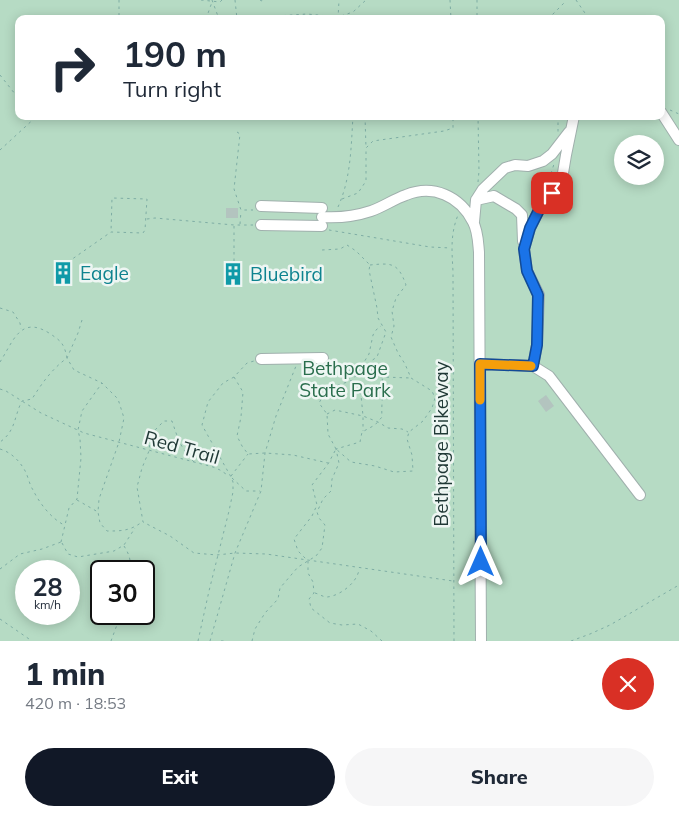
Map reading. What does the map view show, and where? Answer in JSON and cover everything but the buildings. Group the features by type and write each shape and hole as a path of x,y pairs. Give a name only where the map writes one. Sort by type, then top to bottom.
{"street":[{"path":"665,118 679,140"},
{"path":"524,249 530,228 543,202 561,185 573,120"},
{"path":"481,641 480,252 474,222 476,200 506,168 515,165 528,166 543,161 552,154 571,129"},
{"path":"261,225 350,216 372,211 407,194 422,191 438,192 452,198 464,207 474,222"},
{"path":"476,200 494,196 516,208 522,215 527,271 538,295 537,345 533,366"},
{"path":"261,208 323,220"},
{"path":"261,359 299,358 324,360"},
{"path":"480,364 533,366 549,376 640,495"}],"path":[{"path":"119,0 119,15"},
{"path":"201,0 220,2 222,0"},
{"path":"235,0 237,15"},
{"path":"338,15 339,0"},
{"path":"346,15 353,12 366,0"},
{"path":"450,0 451,15"},
{"path":"477,0 478,15"},
{"path":"552,15 564,4 563,0"},
{"path":"576,0 586,15"},
{"path":"207,15 212,1"},
{"path":"212,1 217,15"},
{"path":"292,15 315,15"},
{"path":"0,75 15,94"},
{"path":"0,150 33,120"},
{"path":"334,217 342,199 351,162 352,120"},
{"path":"342,199 358,194 366,180 365,120"},
{"path":"366,148 372,141 444,131 453,128 453,120"},
{"path":"477,185 479,171 478,120"},
{"path":"558,120 559,145"},
{"path":"237,132 240,134 234,189 241,210 240,225"},
{"path":"543,202 554,164"},
{"path":"68,262 111,232 143,233 146,219 146,199 112,198 111,232"},
{"name":"Bethpage Bikeway","path":"454,641 454,272 452,248 453,228 458,214 464,207"},
{"path":"241,210 261,208"},
{"path":"146,219 261,225"},
{"path":"323,220 430,248 452,248"},
{"path":"234,225 234,263"},
{"path":"322,250 340,249 347,245 356,251 370,266 369,270 378,318 386,332 377,356 371,362 376,372 382,377 384,388 382,416 378,422 362,432"},
{"path":"370,266 387,263 394,266 403,276 406,285 396,298 392,311 394,326 391,336 411,378"},
{"path":"0,308 13,312 20,323 21,330"},
{"path":"0,442 5,439 15,423 22,401 32,399 46,377 67,358 82,320"},
{"path":"0,362 7,348 21,330 32,326 41,328 62,342 67,358 74,370 102,383 118,399 124,418 119,442 99,499 98,512 100,523 107,531 125,531 143,522"},
{"path":"252,641 255,629 265,613 278,599 280,588 298,567 316,556 322,548 325,525 317,512 323,500 331,491 332,479 339,463 336,449 328,434 327,414 320,403 327,388 353,380 369,354 373,335 381,326"},
{"path":"210,641 236,553 261,491 266,453 276,416 299,358"},
{"path":"261,359 247,363 234,377 223,382 208,402 202,425 230,477 246,491 261,491"},
{"path":"324,360 343,370 382,377 411,378 432,391 435,398 432,408 423,421 409,432 407,439 412,455 413,471 394,472 375,466 351,462 336,449"},
{"path":"314,593 313,582 308,573 308,560 298,550 294,539 312,516 317,505 312,485 328,464 336,449 360,442 362,432 361,395 343,370"},
{"path":"234,377 243,392 237,436 248,454"},
{"path":"102,383 82,411 78,430 81,458 77,499 69,508 61,542 68,554 78,557 114,551 124,545 136,527"},
{"name":"Red Trail","path":"0,389 6,390 40,413 84,433 194,462 220,470 230,477 233,482 233,492 198,641"},
{"path":"327,414 335,410 363,416 388,428 402,429 409,432"},
{"path":"143,522 137,487 149,451 151,434 164,421 172,422 184,452 194,462"},
{"path":"0,449 9,452 23,468 32,490 50,514 57,521 65,525"},
{"path":"230,477 248,454 293,455 328,464"},
{"path":"77,499 98,512"},
{"path":"143,522 170,536 194,553 217,555 236,553 266,554 454,582"},
{"path":"0,570 20,554 61,542"},
{"path":"124,545 130,560"},
{"path":"314,593 326,597 337,594 357,579 359,568"},
{"path":"570,641 610,625 679,585"},
{"path":"314,593 308,599 311,608 330,623 342,625 358,624 382,641"},
{"path":"0,619 32,641"},
{"path":"111,641 117,625"}],"green space":[{"name":"Bethpage State Park","path":"0,0 679,0 679,641 0,641"}],"slow traffic":[{"path":"480,400 480,364 531,366"}],"place":[{"name":"Eagle","path":"63,273"},
{"name":"Bluebird","path":"233,274"}],"route":[{"path":"481,562 480,364 533,366 537,345 538,295 527,271 524,249 530,228 543,202 552,193"}]}
